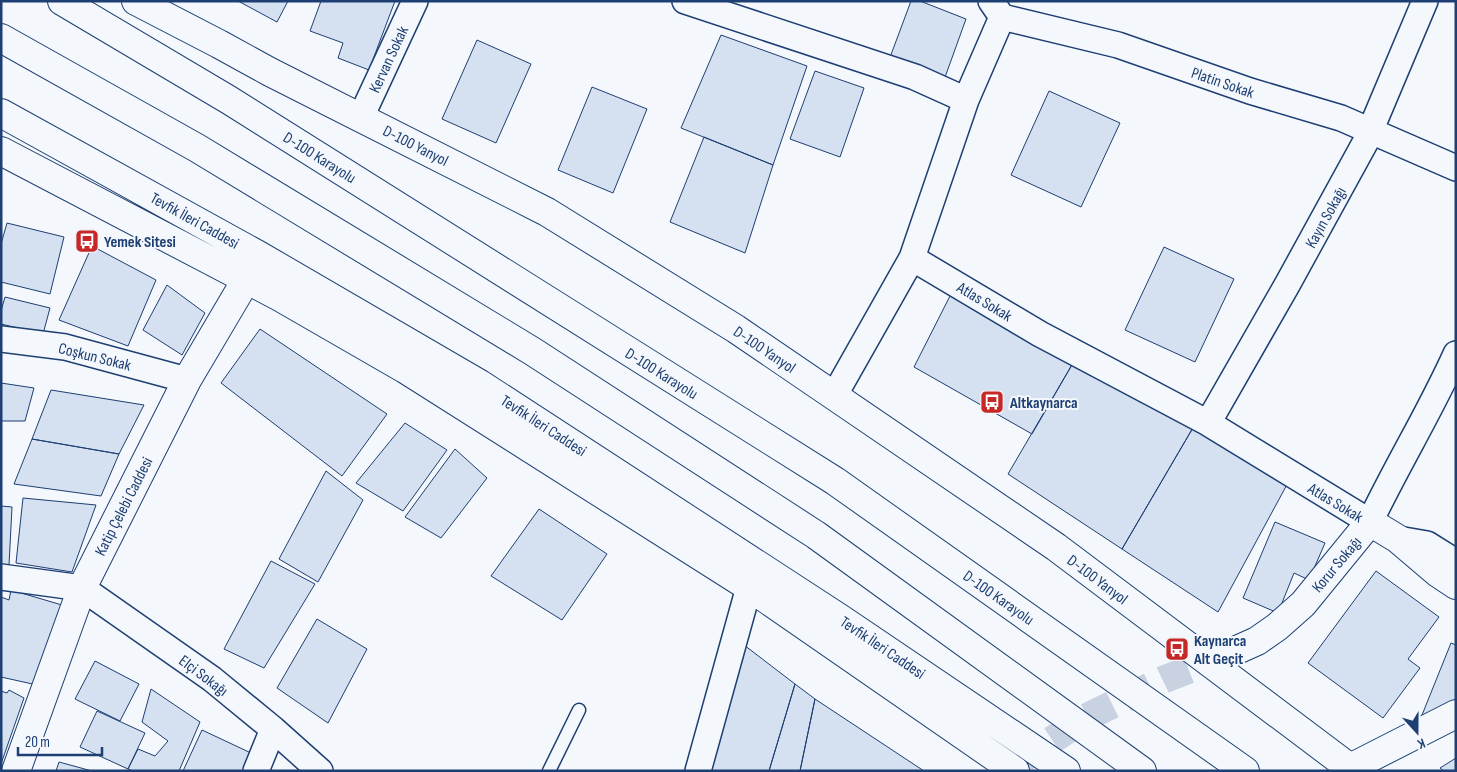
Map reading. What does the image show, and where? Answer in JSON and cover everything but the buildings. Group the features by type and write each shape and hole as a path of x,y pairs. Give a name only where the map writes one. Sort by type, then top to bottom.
{"main road":[{"name":"D-100 Karayolu","path":"62,1 229,100 835,481 1245,771"},
{"name":"D-100 Yanyol","path":"136,1 270,72 361,116 547,212 736,329 1056,547 1352,769"},
{"path":"1,38 196,148 532,351 816,535 1142,771"},
{"name":"Tevfik İleri Caddesi","path":"1,114 260,256 480,384 833,614 1066,771"},
{"name":"Tevfik İleri Caddesi","path":"1,151 246,279 405,368 749,587 1015,771"},
{"name":"Katip Çelebi Caddesi","path":"16,771 82,588 187,380 260,256"},
{"name":"Atlas Sokak","path":"1370,522 1398,539 1438,573 1456,585"},
{"name":"Korur Sokağı","path":"1219,658 1257,640 1278,627 1303,604 1370,522"},
{"path":"1352,769 1456,714"}],"street":[{"name":"Kervan Sokak","path":"361,116 416,1"},
{"path":"684,1 914,77 966,100"},
{"name":"Kayın Sokağı","path":"1208,423 1287,285 1370,132 1425,1"},
{"path":"834,396 912,258 997,9"},
{"name":"Platin Sokak","path":"997,9 1118,45 1250,91 1341,118 1456,168"},
{"name":"Atlas Sokak","path":"912,258 1040,334 1208,423 1370,522"},
{"name":"Coşkun Sokak","path":"1,338 65,347 187,380"},
{"name":"Korur Sokağı","path":"1370,522 1389,482 1441,388 1456,354"},
{"path":"1398,539 1427,544 1456,562"},
{"path":"1,577 82,588"},
{"path":"698,771 749,587"},
{"name":"Elçi Sokağı","path":"82,588 212,679 320,771"},
{"path":"256,771 273,729"}],"lane":[{"path":"549,771 579,710"}],"tunnel":[{"path":"1017,763 1087,717 1165,679 1219,658"}],"place":[{"name":"Yemek Sitesi","path":"87,241"},
{"name":"Altkaynarca","path":"992,402"},
{"name":"Kaynarca Alt Geçit","path":"1177,649"}]}
